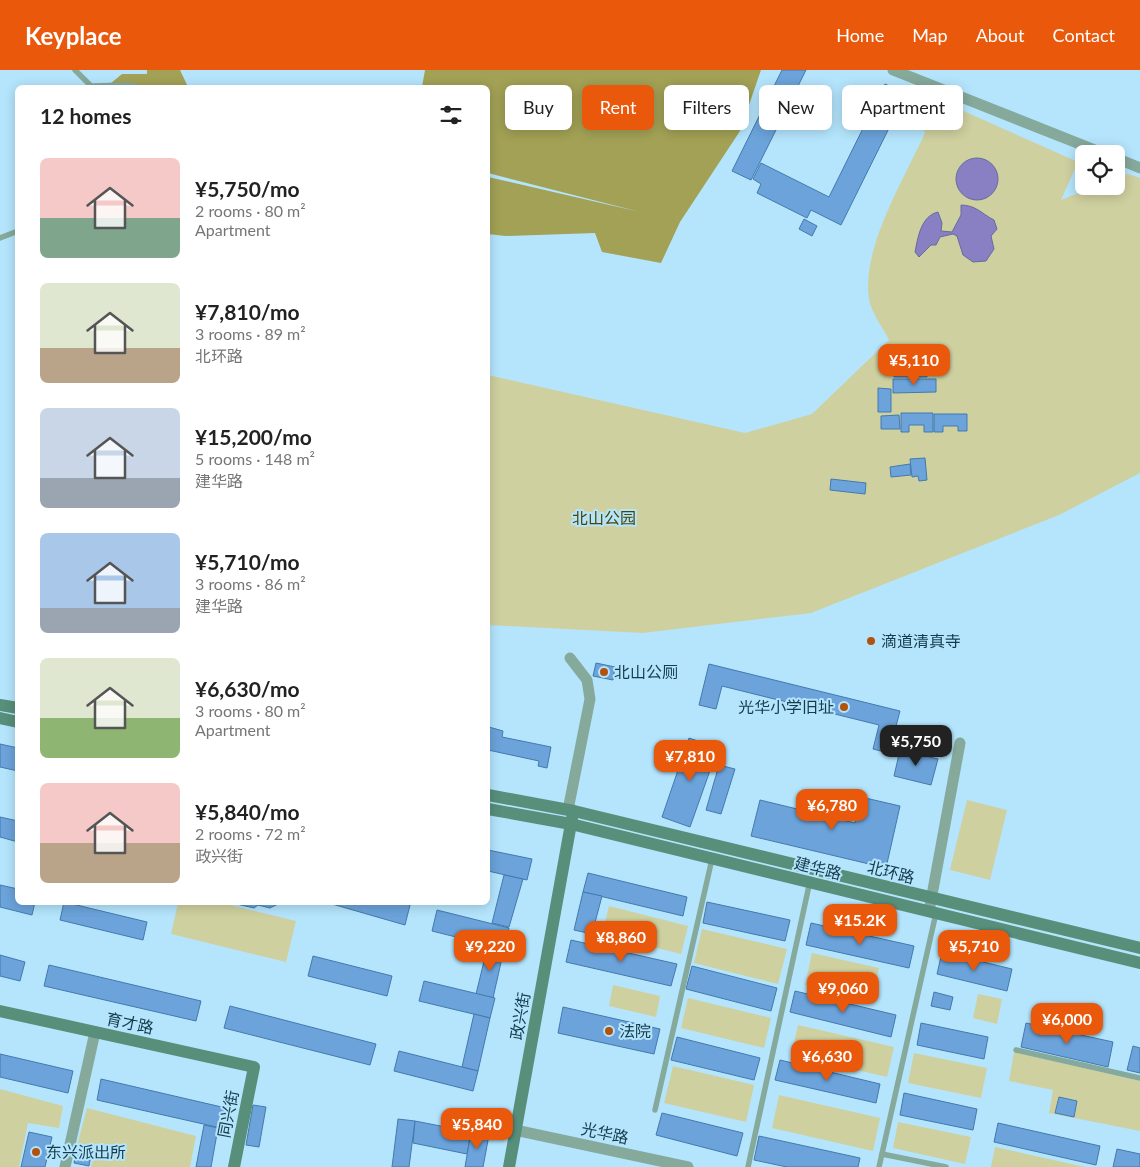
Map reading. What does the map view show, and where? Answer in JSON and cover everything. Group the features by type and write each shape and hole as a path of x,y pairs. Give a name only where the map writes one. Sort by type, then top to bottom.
{"street":[{"path":"893,70 1082,145"},
{"path":"1125,162 1140,168"},
{"path":"570,658 587,680 590,699 571,811"},
{"path":"0,705 15,708"},
{"path":"0,718 15,721"},
{"path":"933,912 931,898 960,743"},
{"name":"北环路","path":"490,795 571,811 1140,948"},
{"name":"建华路","path":"490,809 571,824 1140,963"},
{"name":"政兴街","path":"509,1167 571,824 571,811"},
{"name":"育才路","path":"0,1011 254,1067"},
{"path":"65,1167 95,1032"},
{"name":"同兴街","path":"234,1167 254,1067"},
{"name":"光华路","path":"516,1130 643,1162 688,1167"}],"lane":[{"path":"75,70 91,85"},
{"path":"116,85 130,85"},
{"path":"0,238 15,232"},
{"path":"655,1110 712,859"},
{"path":"748,1167 812,869"},
{"path":"879,1167 933,912"},
{"path":"1016,1050 1140,1078"},
{"path":"882,1154 946,1167"}],"green space":[{"name":"北山公园","path":"963,111 1075,161 1075,169 1061,200 1075,194 1125,195 1125,175 1128,174 1140,178 1140,473 1059,515 811,613 643,633 490,625 490,375 745,433 812,414 889,340 870,304 868,279 871,258 886,214 925,133 924,130 963,130"},
{"path":"967,800 1007,810 990,880 950,870"},
{"path":"178,905 230,905 296,921 286,962 171,934"},
{"path":"609,906 688,926 681,954 602,934"},
{"path":"702,929 787,949 778,984 694,963"},
{"path":"812,953 879,968 872,999 805,985"},
{"path":"613,985 660,996 656,1017 609,1006"},
{"path":"978,994 1002,999 997,1024 973,1018"},
{"path":"688,998 771,1018 764,1048 681,1028"},
{"path":"798,1025 894,1047 887,1077 791,1055"},
{"path":"1014,1052 1140,1081 1140,1131 1049,1113 1053,1090 1009,1081"},
{"path":"914,1053 987,1068 981,1098 908,1083"},
{"path":"673,1066 754,1085 746,1122 664,1103"},
{"path":"0,1089 63,1106 59,1128 28,1123 19,1167 0,1167"},
{"path":"779,1095 880,1118 873,1151 772,1128"},
{"path":"87,1108 196,1136 190,1167 91,1167 95,1150 77,1146"},
{"path":"898,1122 971,1137 965,1164 893,1148"},
{"path":"995,1147 1085,1167 991,1167"}],"shaded area":[{"path":"147,70 180,70 187,85 109,85 122,74 147,74"},
{"path":"425,70 761,70 749,105 749,85 664,85 664,130 740,130 680,222 661,263 602,252 595,233 505,236 490,234 490,177 640,212 490,174 490,85 422,85"},
{"path":"977,158 992,164 998,179 992,194 977,200 962,194 956,179 962,164"},
{"path":"961,205 975,208 994,220 997,229 991,236 994,249 986,261 973,262 963,255 957,236 953,234 940,237 936,245 931,245 919,257 915,252 917,240 924,222 932,214 938,212 942,223 941,231 952,232 961,215"}],"building":[{"path":"782,70 806,70 798,85 775,85"},
{"path":"759,116 759,130 776,130 751,180 732,171"},
{"path":"862,130 888,130 841,225 811,210 807,218 757,193 761,184 753,179 761,163 829,197"},
{"path":"804,219 817,226 812,236 799,229"},
{"path":"894,360 927,361 927,377 894,377"},
{"path":"893,379 936,379 936,392 893,393"},
{"path":"878,388 891,389 891,412 878,412"},
{"path":"901,413 933,413 933,432 924,432 924,425 909,425 909,432 901,432"},
{"path":"934,414 967,414 967,431 958,431 958,426 943,426 943,432 934,432"},
{"path":"899,415 900,429 881,429 881,416"},
{"path":"925,458 927,480 919,481 918,476 912,477 910,459"},
{"path":"910,464 911,475 891,477 890,467"},
{"path":"831,479 866,483 865,494 830,490"},
{"name":"北山公厕","path":"596,663 615,667 613,680 593,676"},
{"name":"光华小学旧址","path":"709,664 900,711 889,753 873,749 879,725 722,686 716,709 699,705"},
{"path":"490,727 503,731 502,737 551,747 547,768 538,766 539,761 490,750"},
{"path":"689,738 718,748 690,827 662,817"},
{"path":"0,744 15,747 15,770 0,767"},
{"path":"900,750 938,759 931,785 894,776"},
{"path":"719,765 735,769 721,814 706,810"},
{"path":"861,797 900,806 886,868 751,836 760,800 855,823"},
{"path":"0,817 15,820 15,841 0,837"},
{"path":"490,850 532,859 527,880 490,871"},
{"path":"588,873 687,897 683,916 583,892"},
{"path":"504,875 523,879 509,927 492,923"},
{"path":"0,885 15,888 15,905 34,905 32,915 0,907"},
{"path":"583,892 602,896 592,934 574,930"},
{"path":"707,902 790,920 785,941 703,923"},
{"path":"63,905 76,905 147,922 143,940 60,920"},
{"path":"241,905 258,905 254,908"},
{"path":"258,905 276,905 270,908"},
{"path":"335,905 410,905 405,925"},
{"path":"437,910 509,928 504,949 432,931"},
{"path":"811,923 914,946 909,968 806,945"},
{"path":"571,940 677,964 671,986 566,962"},
{"path":"488,945 504,949 493,998 476,994"},
{"path":"942,952 1012,969 1007,991 937,974"},
{"path":"0,955 25,962 20,981 0,976"},
{"path":"313,956 392,976 387,996 308,976"},
{"path":"49,965 201,1001 196,1021 44,986"},
{"path":"692,966 777,988 771,1011 686,989"},
{"path":"424,981 495,998 490,1018 419,1001"},
{"path":"795,991 896,1015 891,1037 790,1012"},
{"path":"934,992 953,997 950,1010 931,1006"},
{"path":"230,1006 376,1044 370,1065 224,1028"},
{"name":"法院","path":"563,1007 660,1029 654,1054 558,1033"},
{"path":"474,1014 490,1018 478,1071 462,1067"},
{"path":"921,1023 988,1037 984,1059 917,1045"},
{"path":"1026,1023 1113,1042 1108,1067 1021,1047"},
{"path":"677,1037 760,1058 754,1080 671,1060"},
{"path":"1133,1046 1140,1048 1140,1073 1127,1070"},
{"path":"399,1051 478,1071 473,1091 394,1071"},
{"path":"0,1054 73,1071 68,1093 0,1077"},
{"path":"780,1060 880,1084 876,1103 775,1080"},
{"path":"101,1079 226,1108 221,1128 97,1100"},
{"path":"904,1093 977,1109 973,1130 900,1115"},
{"path":"1059,1097 1077,1101 1074,1117 1055,1113"},
{"path":"253,1105 266,1107 259,1147 246,1145"},
{"path":"662,1113 743,1133 737,1156 656,1135"},
{"path":"398,1119 415,1121 409,1167 392,1167"},
{"path":"415,1121 471,1132 467,1154 413,1143"},
{"path":"998,1123 1100,1146 1096,1165 994,1142"},
{"path":"204,1125 218,1128 211,1167 196,1167"},
{"name":"东兴派出所","path":"29,1132 52,1137 45,1167 21,1167"},
{"path":"471,1132 489,1135 483,1167 465,1167"},
{"path":"759,1136 860,1158 858,1167 787,1167 754,1160"},
{"path":"1117,1149 1140,1154 1140,1167 1113,1167"},
{"path":"76,1152 91,1155 89,1166 74,1163"}],"place":[{"name":"滴道清真寺","path":"871,641"},
{"name":"北山公厕","path":"604,672"},
{"name":"光华小学旧址","path":"844,707"},
{"name":"法院","path":"609,1031"},
{"name":"东兴派出所","path":"36,1152"}]}
